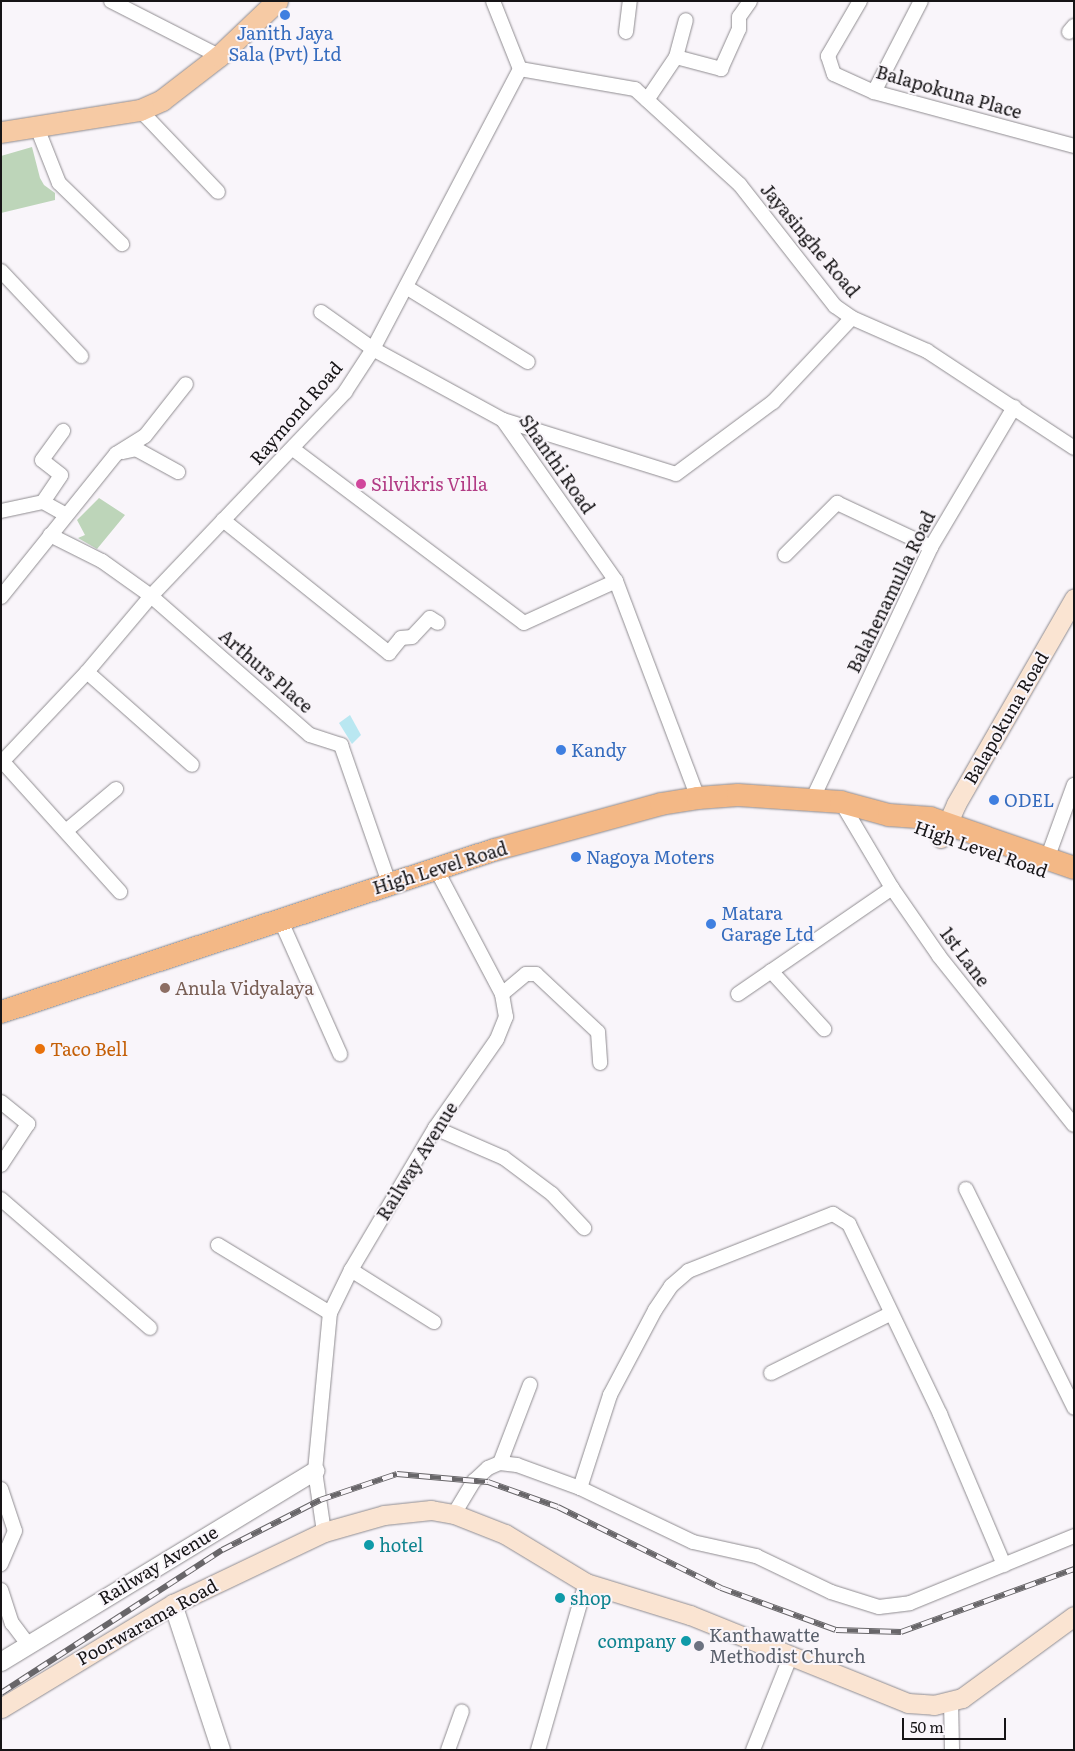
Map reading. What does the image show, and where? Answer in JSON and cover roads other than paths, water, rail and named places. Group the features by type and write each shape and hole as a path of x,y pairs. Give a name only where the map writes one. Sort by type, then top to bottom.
{"highway":[{"name":"High Level Road","path":"1,1012 389,883 642,809 698,798 738,795 813,798 841,802 889,815 930,818 944,831 1074,881"},
{"name":"High Level Road","path":"944,831 1048,859 1074,868"}],"main road":[{"path":"1,132 36,124 140,110 162,100 219,56 277,1"},
{"name":"Balapokuna Road","path":"944,831 1074,599"},
{"name":"Poorwarama Road","path":"1,1708 173,1604 324,1532 384,1515 431,1510 454,1514 506,1534 586,1583 690,1615 908,1703 934,1705 951,1701 987,1682 1073,1619"}],"street":[{"path":"111,1 219,56"},
{"path":"493,1 520,69"},
{"path":"626,32 630,1"},
{"path":"676,57 721,68 739,29 739,17 750,1"},
{"name":"Balapokuna Place","path":"860,1 828,56 834,74 874,92 1074,146"},
{"path":"874,92 921,1"},
{"path":"647,100 676,57 686,20"},
{"name":"Jayasinghe Road","path":"520,69 635,89 740,185 835,306 852,318 927,351 1074,448"},
{"name":"Raymond Road","path":"2,762 87,672 151,596 293,449 345,392 373,349 520,69"},
{"path":"140,110 218,192"},
{"path":"36,124 59,183 122,244"},
{"path":"1,271 81,356"},
{"path":"406,287 528,362"},
{"path":"321,312 373,349 503,420"},
{"name":"Shanthi Road","path":"503,420 676,474 773,402 852,318"},
{"path":"1,597 117,454 145,436 186,384"},
{"name":"Balahenamulla Road","path":"813,798 930,547 1014,408"},
{"name":"Shanthi Road","path":"503,420 616,581 698,798"},
{"path":"43,502 61,475 42,460 63,432"},
{"path":"293,449 524,623 616,581"},
{"path":"117,454 136,450 159,459 178,472"},
{"path":"1,511 43,502 66,515"},
{"path":"785,555 837,503 930,547"},
{"path":"223,520 389,652 401,638 412,637 430,618 438,623"},
{"name":"Arthurs Place","path":"50,535 102,561 151,596 310,735 341,746 389,883"},
{"path":"87,672 192,764"},
{"path":"2,762 67,830 120,892"},
{"path":"1048,859 1074,785"},
{"path":"67,830 116,789"},
{"name":"1st Lane","path":"841,802 892,888 938,956 1074,1125"},
{"name":"Railway Avenue","path":"324,1532 315,1471 330,1313 351,1270 435,1128 497,1040 506,1017 502,994 436,869"},
{"path":"738,994 892,888"},
{"path":"280,919 340,1054"},
{"path":"771,971 824,1029"},
{"path":"502,994 526,974 536,974 598,1032 600,1063"},
{"path":"1,1102 28,1124 1,1165"},
{"path":"435,1128 504,1158 552,1194 584,1228"},
{"path":"966,1189 1074,1408"},
{"path":"1,1198 150,1328"},
{"path":"580,1488 610,1395 655,1310 671,1286 688,1271 833,1214 848,1224 940,1414 1004,1565"},
{"path":"218,1245 330,1313"},
{"path":"351,1270 434,1322"},
{"path":"771,1373 890,1314"},
{"path":"454,1514 474,1480 500,1463 530,1385"},
{"path":"500,1463 517,1465 580,1488 693,1542 756,1556 830,1592 879,1607 910,1603 1074,1536"},
{"name":"Railway Avenue","path":"1,1662 27,1643 315,1471"},
{"path":"1,1489 14,1530 1,1564"},
{"path":"538,1750 586,1583"},
{"path":"1,1590 12,1623 27,1643"},
{"path":"173,1604 220,1750"},
{"path":"753,1750 791,1655"},
{"path":"951,1701 952,1750"},
{"path":"448,1750 462,1711"}],"water":[{"path":"350,715 361,735 352,744 339,723"}],"railway":[{"path":"1,1693 222,1550 320,1500 397,1474 488,1482 558,1507 721,1588 836,1630 901,1632 1074,1569"}],"place":[{"name":"Janith Jaya Sala (Pvt) Ltd","path":"285,15"},
{"name":"Silvikris Villa","path":"361,484"},
{"name":"Kandy","path":"561,750"},
{"name":"ODEL","path":"994,800"},
{"name":"Nagoya Moters","path":"576,857"},
{"name":"Matara Garage Ltd","path":"711,924"},
{"name":"Anula Vidyalaya","path":"165,988"},
{"name":"Taco Bell","path":"40,1049"},
{"name":"hotel","path":"369,1545"},
{"name":"shop","path":"560,1598"},
{"name":"company","path":"686,1641"},
{"name":"Kanthawatte Methodist Church","path":"699,1646"}]}
